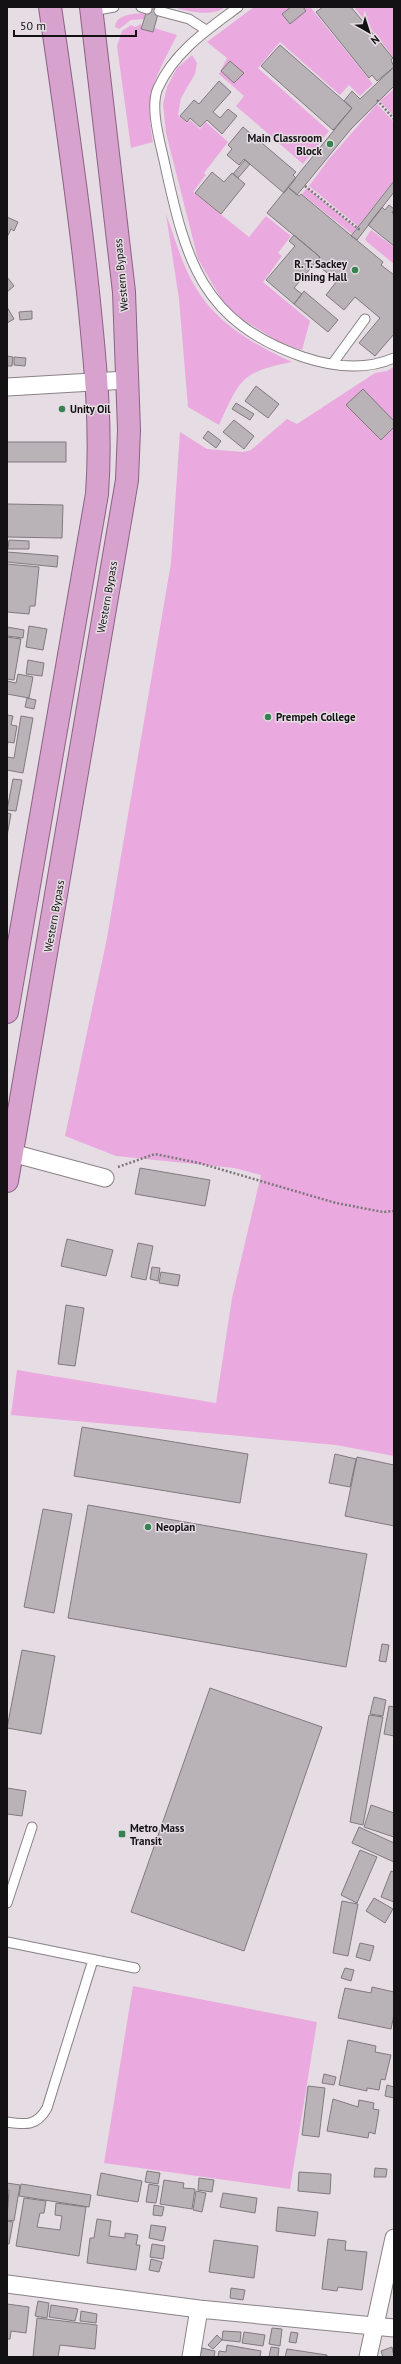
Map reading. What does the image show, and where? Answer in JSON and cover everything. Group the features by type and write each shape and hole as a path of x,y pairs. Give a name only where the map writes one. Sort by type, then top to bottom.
{"highway":[{"path":"7,1012 97,494 100,453 97,382 76,185 50,7"},
{"name":"Western Bypass","path":"7,1181 127,480 129,430 124,292 91,9"}],"street":[{"path":"7,387 127,380"},
{"path":"12,1153 105,1178"},
{"path":"368,2357 394,2238"},
{"path":"7,2284 199,2309 394,2328"},
{"path":"191,2357 199,2309"}],"lane":[{"path":"91,9 114,7"},
{"path":"238,7 206,30 176,58 157,89 155,118 175,210 195,270 208,292 224,312 249,332 274,347 310,359 350,367 376,366 394,358"},
{"path":"159,11 189,19 206,30"},
{"path":"332,364 365,319"},
{"path":"7,1903 32,1827"},
{"path":"7,1942 135,1968"},
{"path":"7,2122 25,2125 34,2124 42,2117 47,2108 93,1960"}],"path":[{"path":"378,100 394,119"},
{"path":"305,186 360,230"},
{"path":"105,1178 120,1165 155,1154 199,1163 336,1203 383,1212 394,1211"}],"shaded area":[{"path":"173,7 225,7 214,12 200,13"},
{"path":"254,7 312,7 311,8 373,84 360,96 349,85 340,95 280,42 258,68 329,131 303,164 236,106 244,96 219,74 227,58 207,42"},
{"path":"354,7 394,7 394,58"},
{"path":"146,13 144,19 131,20 119,29 115,27 116,22 119,19 127,15"},
{"path":"141,24 142,29 153,32 154,28 177,35 153,86 150,125 153,142 131,148 117,46 122,31 131,25 135,27"},
{"path":"192,55 197,63 195,74 181,98 178,115 187,123 190,120 200,129 206,122 228,142 204,173 206,175 193,192 249,237 266,216 291,236 278,253 282,256 263,282 310,321 302,350 279,342 240,318 223,302 198,259 166,133 163,104 167,87 177,68"},
{"path":"394,89 394,116 380,101"},
{"path":"377,104 394,122 394,180 358,226 309,186 329,159"},
{"path":"307,188 356,228 352,234 302,194"},
{"path":"166,214 187,271 205,301 226,323 238,332 251,341 292,362 262,370 252,374 244,380 232,398 219,425 188,407 179,299"},
{"path":"371,230 394,247 394,264 366,241 365,239"},
{"name":"Prempeh College","path":"394,367 394,1456 336,1445 11,1415 17,1370 216,1403 232,1298 261,1175 234,1168 116,1156 65,1136 107,938 171,563 180,432 207,449 243,452 251,450 287,419 297,424 375,373 387,371"},
{"path":"133,1986 317,2022 290,2189 104,2163"}],"building":[{"path":"148,7 160,7 153,32 141,29"},
{"path":"291,7 303,7 306,11 290,24 282,14"},
{"path":"323,7 351,7 393,58 391,60 394,67 377,81 372,75 369,78 316,12"},
{"path":"280,45 352,108 333,130 261,66"},
{"path":"230,61 244,73 234,83 221,71"},
{"name":"Main Classroom Block","path":"394,67 394,86 351,129 297,195 288,187 352,108 344,101 352,91 360,99"},
{"path":"219,81 231,92 213,112 220,118 228,109 237,116 222,134 207,120 200,127 190,118 187,122 180,116 194,100 199,104"},
{"path":"243,127 296,172 293,175 296,178 284,193 244,159 239,165 227,155 232,149 228,145"},
{"path":"245,160 250,164 238,178 233,174"},
{"path":"212,172 224,182 232,173 245,184 221,214 195,193"},
{"path":"394,181 394,192 357,240 351,236"},
{"name":"R. T. Sackey Dining Hall","path":"288,187 299,196 301,194 383,262 381,265 394,275 394,334 375,356 359,343 380,318 355,297 344,310 326,295 337,281 315,263 320,257 267,213"},
{"path":"389,205 394,209 392,213 394,214 394,246 368,225 382,207 385,210"},
{"path":"7,217 18,222 14,231 11,229 7,237"},
{"path":"294,235 320,257 294,288 302,294 294,304 266,280 295,246 289,241"},
{"path":"7,277 14,286 7,292"},
{"path":"304,291 338,320 328,332 294,304"},
{"path":"7,307 14,319 7,323"},
{"path":"32,311 32,319 20,320 19,312"},
{"path":"7,356 13,357 12,366 7,366"},
{"path":"14,357 26,358 25,366 14,365"},
{"path":"256,386 279,404 268,418 245,401"},
{"path":"363,389 394,421 394,427 381,440 346,405"},
{"path":"236,403 254,414 250,420 232,409"},
{"path":"234,420 254,436 244,449 223,432"},
{"path":"208,431 221,441 216,448 203,438"},
{"path":"7,442 66,442 66,462 7,462"},
{"path":"7,504 63,505 62,538 7,537"},
{"path":"9,540 29,541 29,549 8,549"},
{"path":"7,552 58,556 57,567 7,562"},
{"path":"7,564 39,567 35,606 30,606 29,614 7,612"},
{"path":"29,626 47,629 43,650 26,647"},
{"path":"7,627 24,630 23,638 7,636"},
{"path":"7,637 21,639 14,680 7,679"},
{"path":"28,660 44,663 42,676 26,674"},
{"path":"18,674 33,677 29,698 7,694 7,681 16,683"},
{"path":"27,698 36,700 34,709 25,707"},
{"path":"7,715 13,716 11,725 17,726 14,743 8,742 7,748"},
{"path":"21,716 33,718 23,773 7,770 7,757 14,758"},
{"path":"13,779 22,780 16,811 7,810"},
{"path":"7,813 11,814 7,836"},
{"path":"140,1168 210,1180 205,1206 135,1194"},
{"path":"67,1239 113,1250 106,1276 61,1266"},
{"path":"138,1243 153,1246 146,1280 131,1277"},
{"path":"152,1267 160,1268 158,1281 150,1279"},
{"path":"161,1272 180,1275 178,1286 159,1283"},
{"path":"66,1305 84,1308 75,1366 58,1364"},
{"path":"82,1427 248,1454 240,1503 74,1476"},
{"path":"335,1454 356,1459 350,1487 329,1483"},
{"path":"357,1457 394,1465 394,1526 345,1516"},
{"path":"88,1505 367,1554 346,1667 68,1618"},
{"path":"43,1509 72,1514 54,1613 24,1607"},
{"path":"382,1644 389,1645 386,1662 379,1661"},
{"path":"22,1650 55,1656 41,1734 7,1728"},
{"path":"210,1688 322,1727 244,1951 131,1912"},
{"path":"374,1697 386,1700 383,1716 370,1714"},
{"path":"389,1706 394,1707 394,1736 384,1734"},
{"path":"369,1715 383,1717 363,1825 350,1822"},
{"path":"7,1788 26,1791 22,1816 7,1814"},
{"path":"371,1805 394,1813 394,1837 364,1827"},
{"path":"359,1827 394,1843 394,1862 352,1843"},
{"path":"360,1850 377,1857 357,1903 341,1895"},
{"path":"391,1871 394,1872 394,1902 381,1897"},
{"path":"374,1898 393,1909 385,1923 366,1911"},
{"path":"342,1901 358,1904 348,1956 333,1953"},
{"path":"360,1943 374,1946 370,1961 356,1957"},
{"path":"345,1968 354,1970 351,1981 341,1978"},
{"path":"372,1987 394,1992 394,2015 391,2029 338,2018 345,1988 371,1993"},
{"path":"348,2040 376,2046 375,2052 391,2055 385,2080 381,2079 379,2090 367,2088 367,2091 339,2085"},
{"path":"324,2074 336,2077 334,2085 322,2083"},
{"path":"387,2085 394,2087 394,2098 385,2096"},
{"path":"308,2086 325,2088 319,2137 302,2135"},
{"path":"333,2099 358,2107 359,2100 374,2103 373,2109 379,2110 375,2134 369,2132 368,2138 327,2131"},
{"path":"375,2168 387,2169 386,2177 374,2177"},
{"path":"147,2171 160,2173 158,2184 145,2182"},
{"path":"299,2172 331,2174 330,2194 298,2191"},
{"path":"101,2173 142,2181 138,2202 97,2195"},
{"path":"199,2178 214,2180 212,2192 198,2190"},
{"path":"164,2180 184,2183 183,2188 195,2189 192,2209 160,2204"},
{"path":"7,2183 20,2185 14,2221 7,2220 9,2190 7,2190"},
{"path":"21,2184 91,2195 89,2207 19,2196"},
{"path":"149,2184 159,2186 156,2203 146,2202"},
{"path":"196,2191 206,2193 202,2212 193,2210"},
{"path":"223,2193 257,2198 255,2213 220,2207"},
{"path":"24,2198 46,2201 44,2213 40,2213 37,2227 60,2230 62,2216 55,2215 56,2203 86,2207 79,2256 16,2246"},
{"path":"154,2205 164,2207 162,2216 153,2215"},
{"path":"278,2207 318,2212 315,2236 276,2231"},
{"path":"97,2219 111,2221 109,2236 125,2238 125,2233 138,2235 136,2245 140,2245 136,2270 87,2263 90,2238 94,2238"},
{"path":"7,2221 13,2222 9,2244 7,2244"},
{"path":"151,2225 166,2227 163,2241 149,2238"},
{"path":"328,2239 346,2241 345,2250 367,2252 362,2290 338,2287 337,2291 322,2289"},
{"path":"214,2240 258,2246 254,2278 209,2272"},
{"path":"152,2244 165,2246 163,2259 150,2257"},
{"path":"151,2259 162,2262 159,2272 149,2270"},
{"path":"231,2288 245,2290 243,2300 230,2298"},
{"path":"38,2301 49,2303 47,2318 35,2316"},
{"path":"7,2304 29,2307 26,2333 11,2331 10,2339 7,2339"},
{"path":"51,2305 78,2309 75,2321 49,2317"},
{"path":"81,2311 97,2314 96,2323 80,2321"},
{"path":"37,2318 97,2325 95,2349 60,2345 58,2357 33,2357"},
{"path":"272,2328 282,2329 280,2346 269,2344"},
{"path":"223,2331 241,2332 240,2342 222,2340"},
{"path":"244,2332 265,2335 263,2346 242,2343"},
{"path":"291,2332 298,2333 296,2343 289,2342"},
{"path":"217,2335 222,2340 213,2349 208,2345"},
{"path":"227,2345 261,2351 260,2357 218,2357 219,2351 226,2352"},
{"path":"271,2347 279,2348 278,2357 269,2357"},
{"path":"392,2347 394,2357 383,2357 381,2351"},
{"path":"202,2348 215,2351 214,2357 200,2357"},
{"path":"287,2349 327,2355 327,2357 285,2357"}],"place":[{"name":"Main Classroom Block","path":"330,144"},
{"name":"R. T. Sackey Dining Hall","path":"355,270"},
{"name":"Unity Oil","path":"62,409"},
{"name":"Prempeh College","path":"268,717"},
{"name":"Neoplan","path":"148,1527"},
{"name":"Metro Mass Transit","path":"122,1834"}]}
